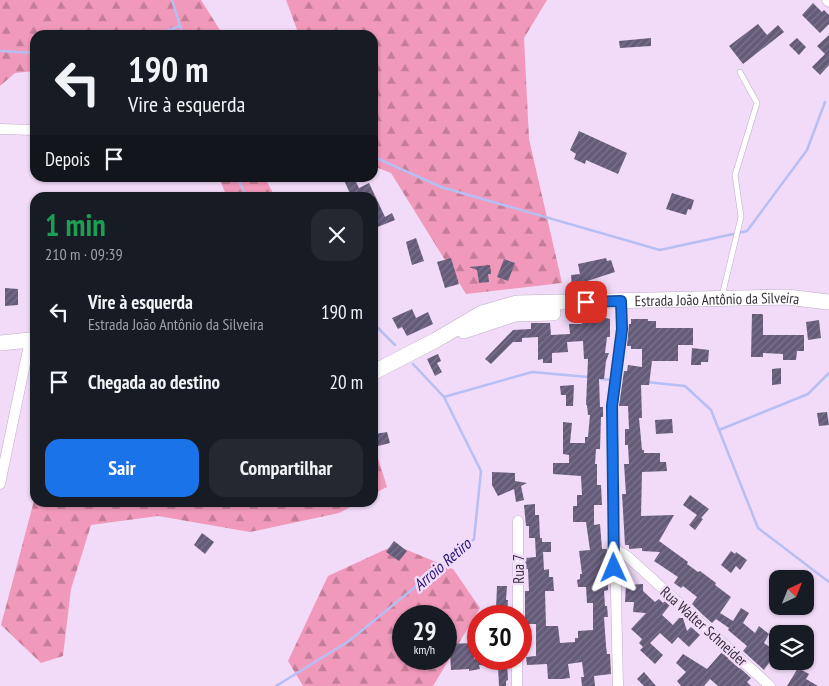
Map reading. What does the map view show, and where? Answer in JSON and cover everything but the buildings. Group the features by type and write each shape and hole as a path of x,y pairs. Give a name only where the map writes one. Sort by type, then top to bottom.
{"main road":[{"name":"Estrada João Antônio da Silveira","path":"378,370 436,340 515,314 721,298 787,296 829,302"},
{"name":"Estrada João Antônio da Silveira","path":"621,306 829,302"},
{"path":"0,343 30,341"}],"street":[{"path":"0,129 30,130"},
{"path":"618,686 612,406 622,329 621,306"},
{"path":"0,484 30,354"},
{"name":"Rua 7","path":"518,521 518,605"},
{"name":"Rua Walter Schneider","path":"614,549 627,556 764,684"},
{"path":"517,670 517,686"}],"lane":[{"path":"721,298 741,217 735,175 757,103 740,72"}],"green space":[{"path":"0,0 201,0 220,30 30,30 30,72 15,73 0,86"},
{"path":"286,0 547,0 524,38 529,139 562,283 466,294 391,173 378,168 378,30 297,30"},
{"path":"221,182 267,182 272,192 225,192"},
{"path":"378,458 387,487 378,492"},
{"path":"32,507 350,507 339,513 250,532 158,516 91,525 71,589 63,656 41,663 1,625"},
{"path":"395,545 453,569 478,605 467,605 467,630 457,646 457,605 392,605 392,670 443,670 433,686 303,686 288,661 328,576"}],"waterway":[{"name":"Arroio Retiro","path":"172,0 181,30"},
{"path":"169,30 180,26"},
{"path":"0,51 30,53"},
{"path":"378,159 441,187 660,250 747,231 807,150 825,102"},
{"name":"Arroio Retiro","path":"239,182 245,192"},
{"name":"Arroio Retiro","path":"378,328 395,345"},
{"name":"Arroio Retiro","path":"276,686 349,641 474,539 481,471 444,397 413,364"},
{"path":"444,397 532,372 588,377"},
{"path":"719,430 808,394 829,373"},
{"path":"601,379 613,380"},
{"path":"646,382 685,386 711,410 758,528 829,582"}],"route":[{"path":"586,302 621,301 622,329 612,406 614,568"}]}
